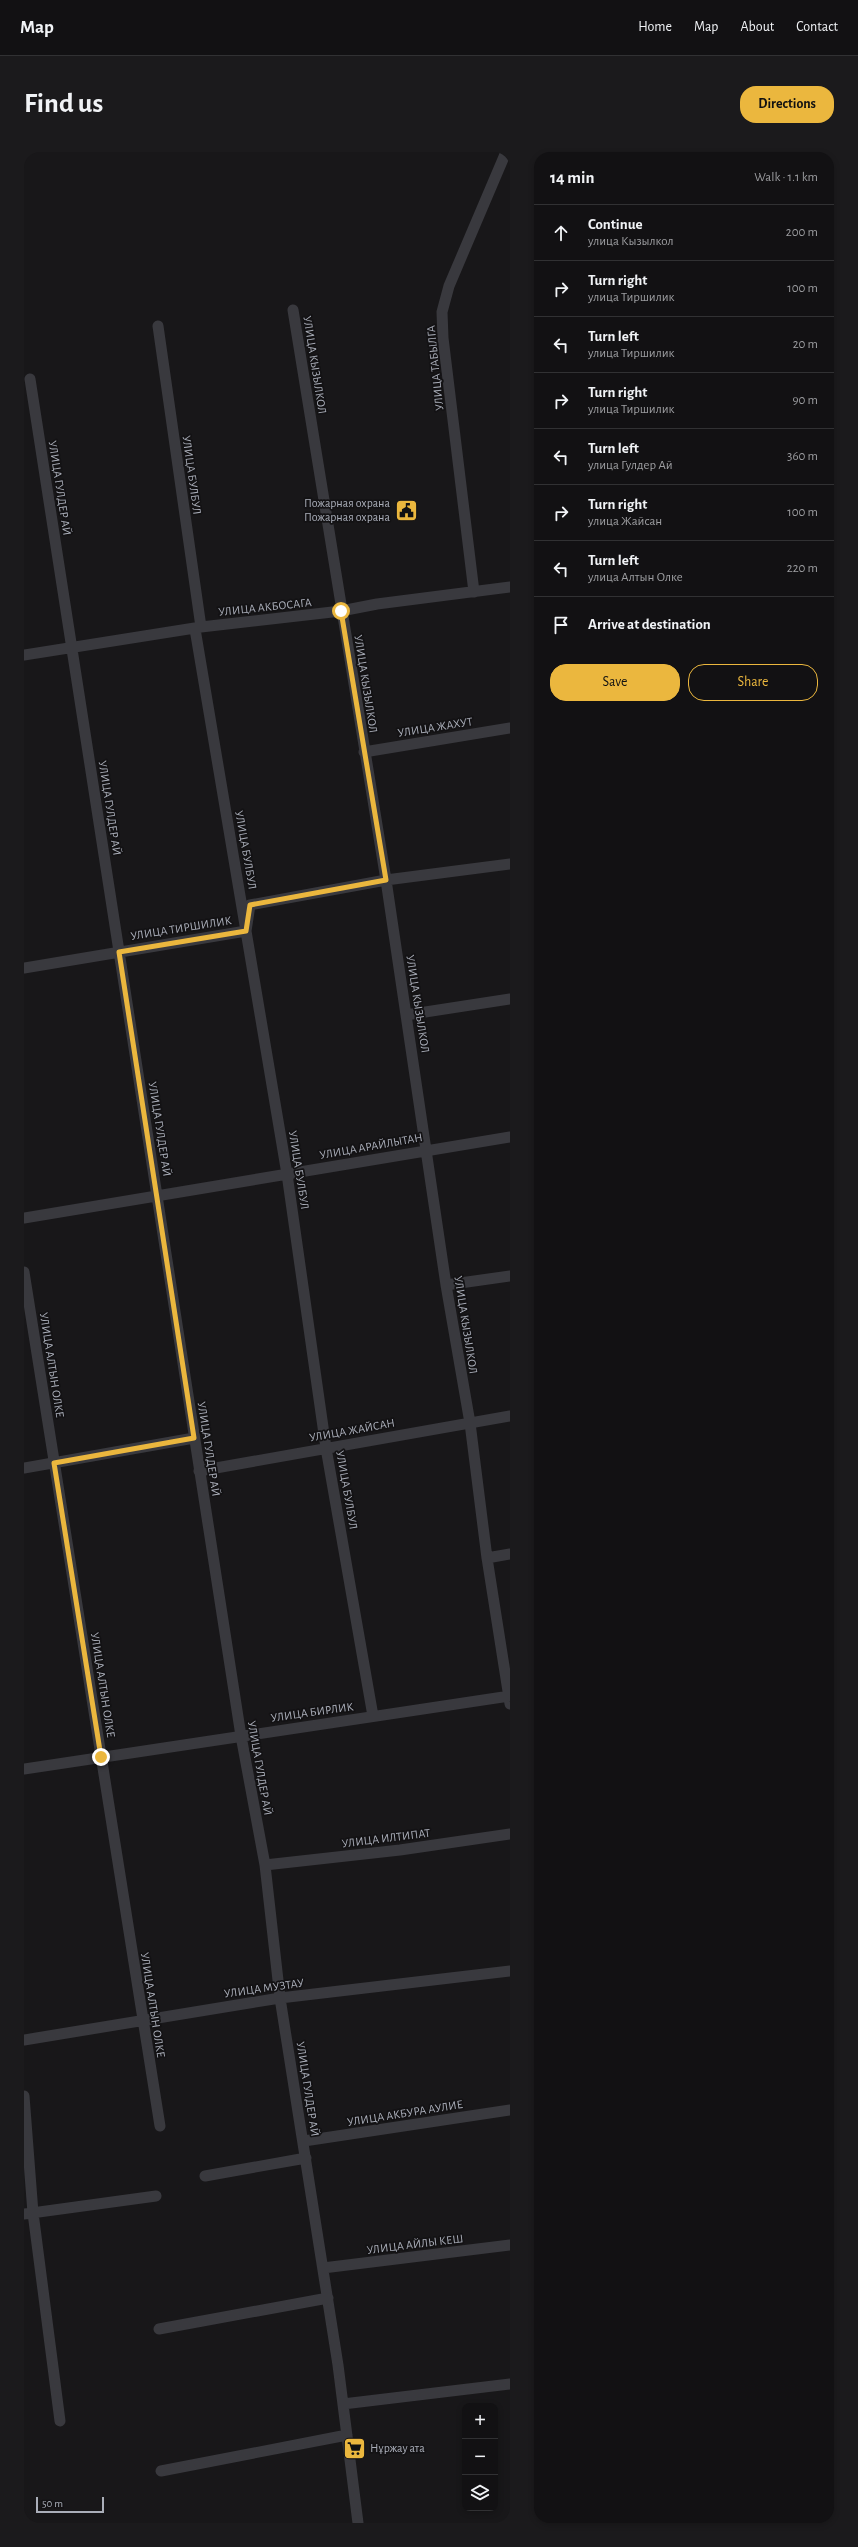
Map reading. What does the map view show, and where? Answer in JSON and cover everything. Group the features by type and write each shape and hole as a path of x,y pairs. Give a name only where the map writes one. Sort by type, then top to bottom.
{"street":[{"name":"УЛИЦА ТАБЫЛГА","path":"474,592 443,338 442,312 449,286 506,152"},
{"name":"УЛИЦА КЫЗЫЛКОЛ","path":"293,310 386,880 428,1150 446,1285 470,1423 487,1558 510,1698"},
{"name":"УЛИЦА БУЛБУЛ","path":"158,326 198,628 246,931 287,1174 326,1448 373,1716"},
{"name":"УЛИЦА ГУЛДЕР АЙ","path":"30,379 199,1471 241,1736 265,1865 280,1998 328,2298 358,2523"},
{"name":"УЛИЦА АКБОСАГА","path":"24,655 72,649 198,628 341,611 376,604 510,587"},
{"name":"УЛИЦА ЖАХУТ","path":"364,752 510,728"},
{"name":"УЛИЦА ТИРШИЛИК","path":"24,968 246,931 250,905 386,880 510,864"},
{"path":"406,1015 510,999"},
{"name":"УЛИЦА АРАЙЛЫТАН","path":"24,1218 510,1137"},
{"name":"УЛИЦА АЛТЫН ОЛКЕ","path":"24,1272 160,2126"},
{"path":"446,1285 510,1276"},
{"name":"УЛИЦА ЖАЙСАН","path":"199,1471 510,1416"},
{"path":"24,1468 194,1438"},
{"path":"487,1558 510,1554"},
{"name":"УЛИЦА БИРЛИК","path":"24,1769 373,1716 510,1698"},
{"name":"УЛИЦА ИЛТИПАТ","path":"265,1865 400,1850 510,1834"},
{"name":"УЛИЦА МУЗТАУ","path":"24,2040 280,1998 510,1971"},
{"path":"24,2096 28,2213 60,2421"},
{"name":"УЛИЦА АКБУРА АУЛИЕ","path":"304,2141 510,2110"},
{"path":"205,2176 306,2158"},
{"path":"28,2213 156,2196"},
{"name":"УЛИЦА АЙЛЫ КЕШ","path":"323,2268 510,2246"},
{"path":"159,2329 328,2298"},
{"path":"343,2404 510,2384"},
{"path":"161,2471 347,2436"}],"place":[{"name":"Пожарная охрана Пожарная охрана","path":"406,510"},
{"name":"Нұржау ата","path":"355,2448"}],"route":[{"path":"101,1757 54,1463 194,1438 119,952 246,931 250,905 386,880 341,611"}]}
